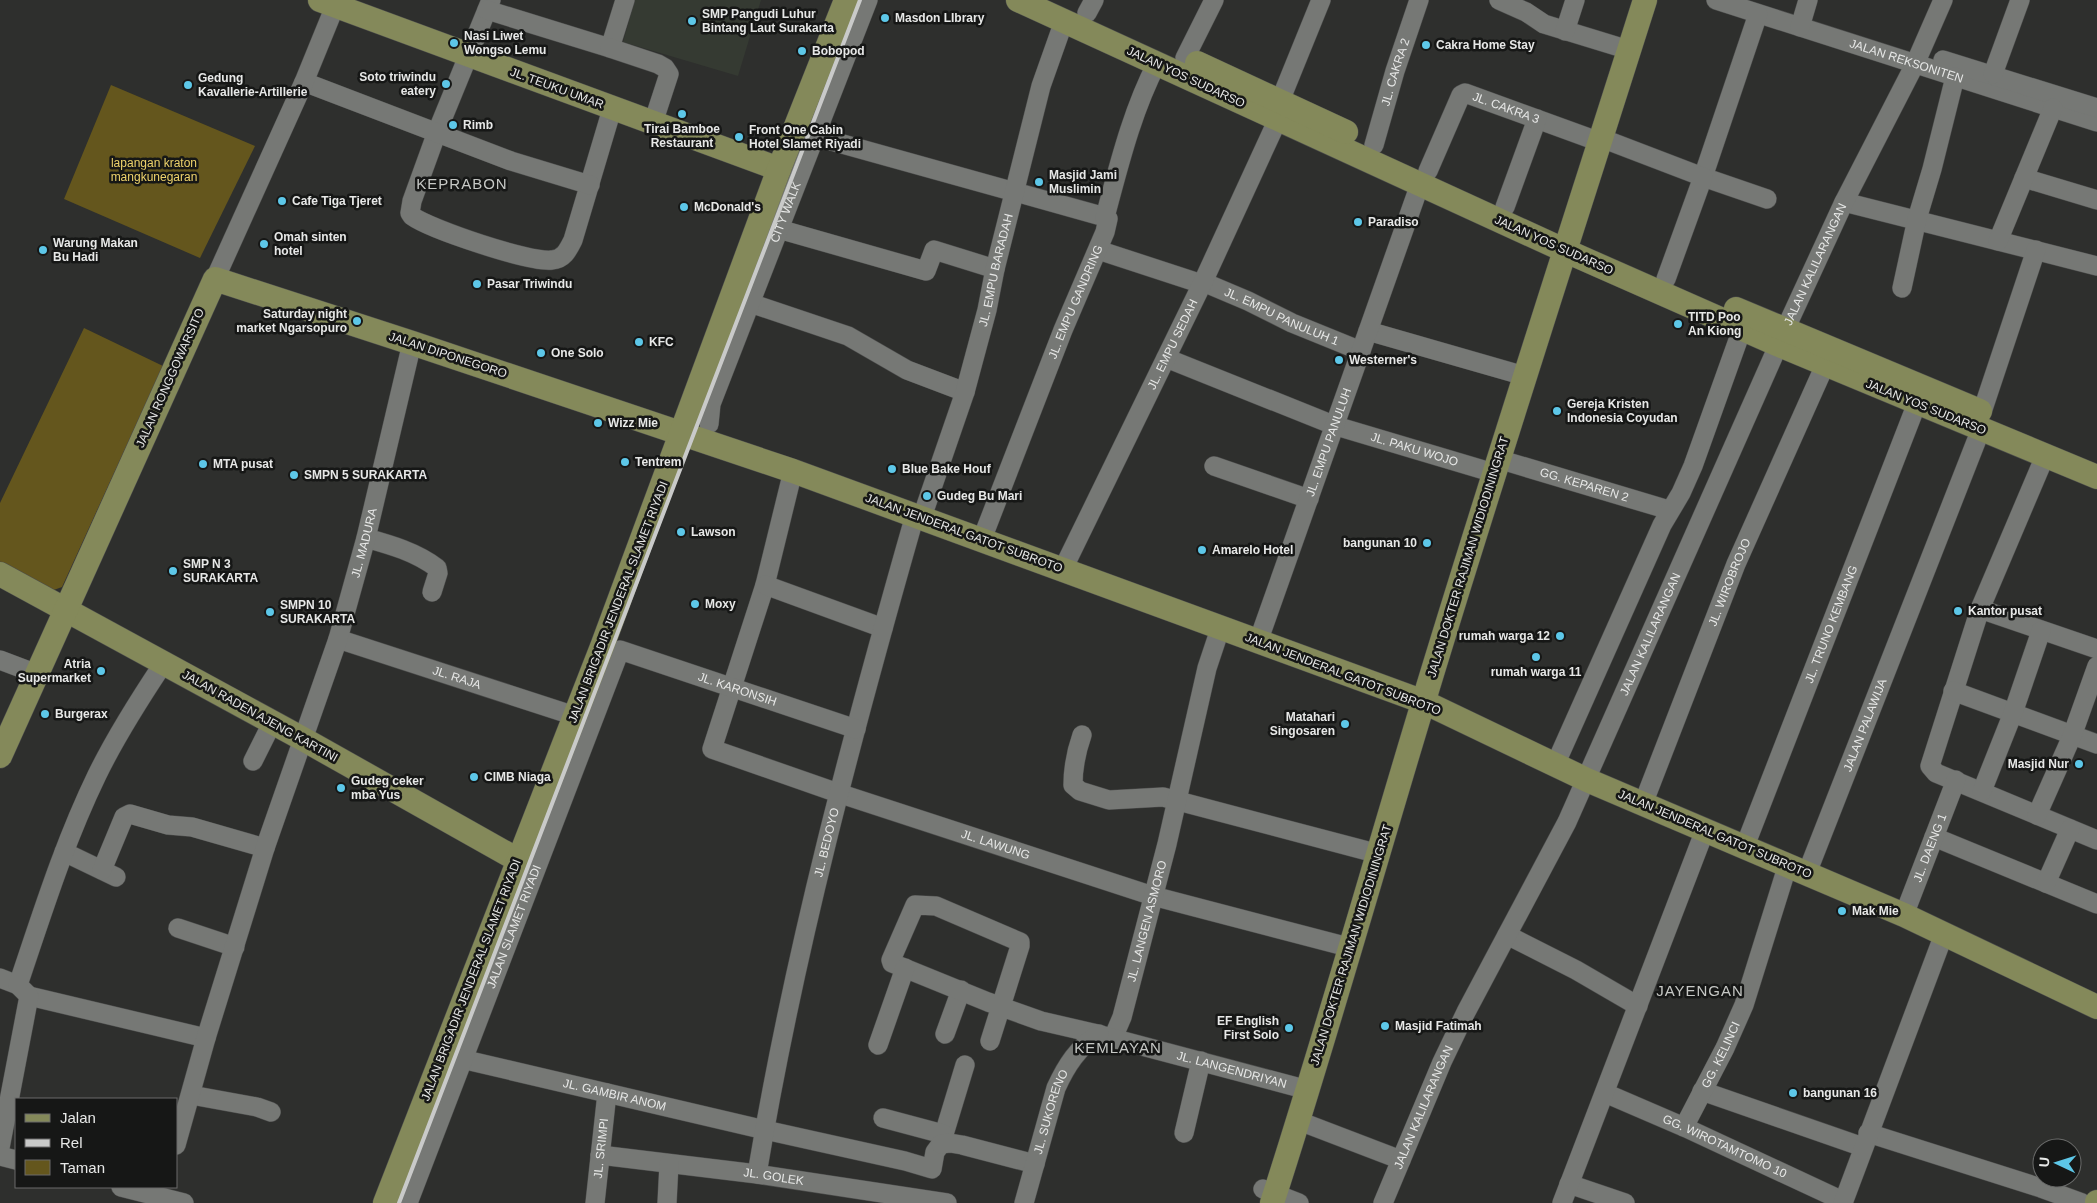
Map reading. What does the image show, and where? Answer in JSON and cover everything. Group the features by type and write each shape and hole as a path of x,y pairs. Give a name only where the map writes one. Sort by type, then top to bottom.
{"main road":[{"name":"JALAN BRIGADIR JENDERAL SLAMET RIYADI","path":"386,1203 453,1057 518,860 553,797 575,716 681,433 741,300 769,226 780,169 805,133 847,25 846,0"},
{"name":"JALAN YOS SUDARSO","path":"1018,0 1060,10 1157,63 1277,112 1424,178 1742,329 1782,337 1825,365 1916,403 1982,421 2097,460"},
{"name":"JALAN DOKTER RAJIMAN WIDIODININGRAT","path":"1270,1195 1299,1121 1496,466 1645,0"},
{"name":"JL. TEUKU UMAR","path":"331,2 469,56 780,169"},
{"name":"JALAN YOS SUDARSO","path":"1060,10 1091,7 1185,58 1277,112 1374,146 1424,178 1505,207 1568,245 1666,279 1782,337 1982,421 2045,456 2097,477"},
{"name":"JALAN DIPONEGORO","path":"215,279 681,433"},
{"name":"JALAN RONGGOWARSITO","path":"2,747 37,674 215,279"},
{"name":"JALAN JENDERAL GATOT SUBROTO","path":"681,433 919,516 1424,702 1586,780 1904,915 2097,1007"},
{"name":"JALAN RADEN AJENG KARTINI","path":"0,574 303,739 518,860"}],"street":[{"path":"610,48 625,0"},
{"path":"847,25 868,0"},
{"path":"1185,58 1214,0"},
{"name":"JL. EMPU SEDAH","path":"1063,569 1203,283 1277,112 1321,0"},
{"name":"JL. CAKRA 2","path":"1374,146 1395,71 1419,0"},
{"path":"1499,0 1526,12 1544,24 1629,50"},
{"path":"1564,31 1575,0"},
{"name":"JALAN REKSONITEN","path":"1716,0 1800,27 1917,59 1956,77 2097,122"},
{"path":"1800,27 1808,0"},
{"name":"JALAN KALILARANGAN","path":"1383,1203 1442,1062 1567,822 1782,337 1844,202 1917,59 1943,0"},
{"path":"1993,74 2020,0"},
{"name":"JALAN RONGGOWARSITO","path":"215,279 304,82 331,2"},
{"path":"612,109 574,240 564,256 552,260 536,259 509,252 446,232 416,219 410,213 412,201 437,132 489,5 665,68 669,74 653,123"},
{"name":"JL. EMPU BARADAH","path":"919,516 965,392 987,310 995,269 1060,10"},
{"path":"1666,279 1703,177 1758,14"},
{"path":"1827,25 1917,59 1993,74 2097,108"},
{"name":"JL. EMPU GANDRING","path":"982,539 1059,339 1098,250 1108,218 1105,217 1134,118 1143,91 1157,63"},
{"path":"1902,288 1917,219 1956,77"},
{"path":"304,82 511,161 590,185"},
{"name":"JL. CAKRA 3","path":"1424,178 1462,95 1465,93 1767,199"},
{"path":"1998,241 2053,108"},
{"path":"1505,207 1537,118"},
{"path":"805,133 1105,217"},
{"name":"CITY WALK","path":"769,226 805,133"},
{"name":"JL. EMPU PANULUH","path":"1258,642 1424,178"},
{"path":"2024,178 2097,200"},
{"path":"1844,202 2097,266"},
{"path":"769,226 926,272 934,250 995,269"},
{"name":"JL. EMPU PANULUH 1","path":"1098,250 1203,283 1248,301 1292,323 1361,352"},
{"name":"JALAN PALAWIJA","path":"1797,869 1924,577 1982,421 2036,250"},
{"path":"709,424 711,404 741,300 848,336 907,370 965,392"},
{"path":"1555,765 1669,510 1681,493 1703,439 1742,329"},
{"path":"1368,331 1525,376"},
{"name":"JL. MADURA","path":"178,1137 206,1038 266,848 338,640 366,538 412,343"},
{"name":"JL. PAKU WOJO","path":"1166,358 1336,426 1496,466"},
{"name":"JL. WIROBROJO","path":"1643,804 1733,573 1825,365"},
{"name":"JL. TRUNO KEMBANG","path":"1745,846 1916,403"},
{"path":"1703,439 1732,451"},
{"path":"2045,456 1980,609 1930,766 1936,773 2097,840"},
{"path":"1214,466 1309,499"},
{"name":"GG. KEPAREN 2","path":"1496,466 1669,510"},
{"path":"732,687 765,585 793,471"},
{"name":"JL. BEDOYO","path":"757,1174 764,1130 838,793 883,628 919,516"},
{"path":"366,538 412,553 437,568 438,573 432,592"},
{"path":"765,585 883,628"},
{"path":"1980,609 2097,649"},
{"name":"JL. LANGEN ASMORO","path":"1106,1036 1122,1017 1207,668 1221,626"},
{"path":"1982,791 2013,713 2041,631"},
{"name":"JL. RAJA","path":"338,640 575,716"},
{"name":"JL. KARONSIH","path":"620,650 856,729"},
{"name":"JALAN SLAMET RIYADI","path":"408,1203 453,1057 553,797 620,650"},
{"path":"0,660 37,674"},
{"path":"0,1148 5,1084 23,991 64,852 97,775 127,719 163,664"},
{"path":"2037,815 2072,736 2097,666"},
{"name":"JL. LAWUNG","path":"732,687 712,748 838,793 1153,896 1352,948"},
{"path":"1953,691 2097,744"},
{"path":"254,760 272,723"},
{"path":"1082,735 1076,753 1073,776 1073,785 1080,791 1110,800 1163,797 1379,854"},
{"name":"JL. DAENG 1","path":"1904,915 1956,780"},
{"path":"64,852 109,874 124,817 130,814 166,824 192,827 266,848"},
{"path":"2046,882 2070,829"},
{"path":"1562,1203 1705,830"},
{"path":"1934,837 2097,904"},
{"name":"GG. KELINCI","path":"1684,1127 1726,1048 1797,869"},
{"path":"878,1045 905,968 892,963 891,960 917,904 927,907 936,906 1020,942 990,1041"},
{"path":"178,928 235,947"},
{"path":"1843,1202 1944,934"},
{"path":"1507,935 1576,970 1638,1006"},
{"name":"JL. LANGENDRIYAN","path":"905,968 1041,1022 1106,1036 1308,1090"},
{"path":"0,978 23,991 206,1038"},
{"path":"945,1034 962,990"},
{"name":"JL. SUKORENO","path":"1030,1201 1034,1164 1056,1088 1064,1070 1075,1054 1106,1036"},
{"name":"JL. GAMBIR ANOM","path":"453,1057 905,1161 932,1169"},
{"path":"1184,1133 1201,1062"},
{"path":"928,1200 935,1152 942,1139 964,1065"},
{"path":"1702,1091 1866,1140 2040,1188 2082,1203"},
{"name":"JL. SRIMPI","path":"595,1203 607,1093"},
{"name":"GG. WIROTAMTOMO 10","path":"1605,1093 1684,1127 1843,1202"},
{"path":"191,1095 257,1107 271,1112"},
{"path":"883,1118 956,1144 1034,1164"},
{"path":"1299,1121 1401,1160"},
{"name":"JL. GOLEK","path":"600,1155 757,1174 947,1203"},
{"path":"0,1156 15,1160"},
{"path":"667,1203 669,1164"},
{"path":"1569,1184 1625,1203"},
{"path":"125,1188 184,1203"},
{"path":"1270,1195 1299,1203"}],"shaded area":[{"name":"SMP Pangudi Luhur Bintang Laut Surakarta","path":"635,0 761,0 738,76 623,42"}],"green space":[{"name":"lapangan kraton mangkunegaran","path":"111,85 255,146 200,258 64,199"},
{"path":"84,328 163,366 62,587 51,591 0,562 0,503"}],"railway":[{"path":"399,1203 860,0"}],"place":[{"name":"Masdon LIbrary","path":"885,18"},
{"name":"SMP Pangudi Luhur Bintang Laut Surakarta","path":"692,21"},
{"name":"Nasi Liwet Wongso Lemu","path":"454,43"},
{"name":"Cakra Home Stay","path":"1426,45"},
{"name":"Bobopod","path":"802,51"},
{"name":"Soto triwindu eatery","path":"446,84"},
{"name":"Gedung Kavallerie-Artillerie","path":"188,85"},
{"name":"Tirai Bamboe Restaurant","path":"682,114"},
{"name":"Rimb","path":"453,125"},
{"name":"Front One Cabin Hotel Slamet Riyadi","path":"739,137"},
{"name":"Masjid Jami Muslimin","path":"1039,182"},
{"name":"Cafe Tiga Tjeret","path":"282,201"},
{"name":"McDonald's","path":"684,207"},
{"name":"Paradiso","path":"1358,222"},
{"name":"Omah sinten hotel","path":"264,244"},
{"name":"Warung Makan Bu Hadi","path":"43,250"},
{"name":"Pasar Triwindu","path":"477,284"},
{"name":"Saturday night market Ngarsopuro","path":"357,321"},
{"name":"TITD Poo An Kiong","path":"1678,324"},
{"name":"KFC","path":"639,342"},
{"name":"One Solo","path":"541,353"},
{"name":"Westerner's","path":"1339,360"},
{"name":"Gereja Kristen Indonesia Coyudan","path":"1557,411"},
{"name":"Wizz Mie","path":"598,423"},
{"name":"Tentrem","path":"625,462"},
{"name":"MTA pusat","path":"203,464"},
{"name":"Blue Bake Houf","path":"892,469"},
{"name":"SMPN 5 SURAKARTA","path":"294,475"},
{"name":"Gudeg Bu Mari","path":"927,496"},
{"name":"Lawson","path":"681,532"},
{"name":"bangunan 10","path":"1427,543"},
{"name":"Amarelo Hotel","path":"1202,550"},
{"name":"SMP N 3 SURAKARTA","path":"173,571"},
{"name":"Moxy","path":"695,604"},
{"name":"Kantor pusat","path":"1958,611"},
{"name":"SMPN 10 SURAKARTA","path":"270,612"},
{"name":"rumah warga 12","path":"1560,636"},
{"name":"rumah warga 11","path":"1536,657"},
{"name":"Atria Supermarket","path":"101,671"},
{"name":"Burgerax","path":"45,714"},
{"name":"Matahari Singosaren","path":"1345,724"},
{"name":"Masjid Nur","path":"2079,764"},
{"name":"CIMB Niaga","path":"474,777"},
{"name":"Gudeg ceker mba Yus","path":"341,788"},
{"name":"Mak Mie","path":"1842,911"},
{"name":"Masjid Fatimah","path":"1385,1026"},
{"name":"EF English First Solo","path":"1289,1028"},
{"name":"bangunan 16","path":"1793,1093"}],"district":[{"name":"KEPRABON","path":"462,184"},
{"name":"JAYENGAN","path":"1700,991"},
{"name":"KEMLAYAN","path":"1118,1048"}]}
